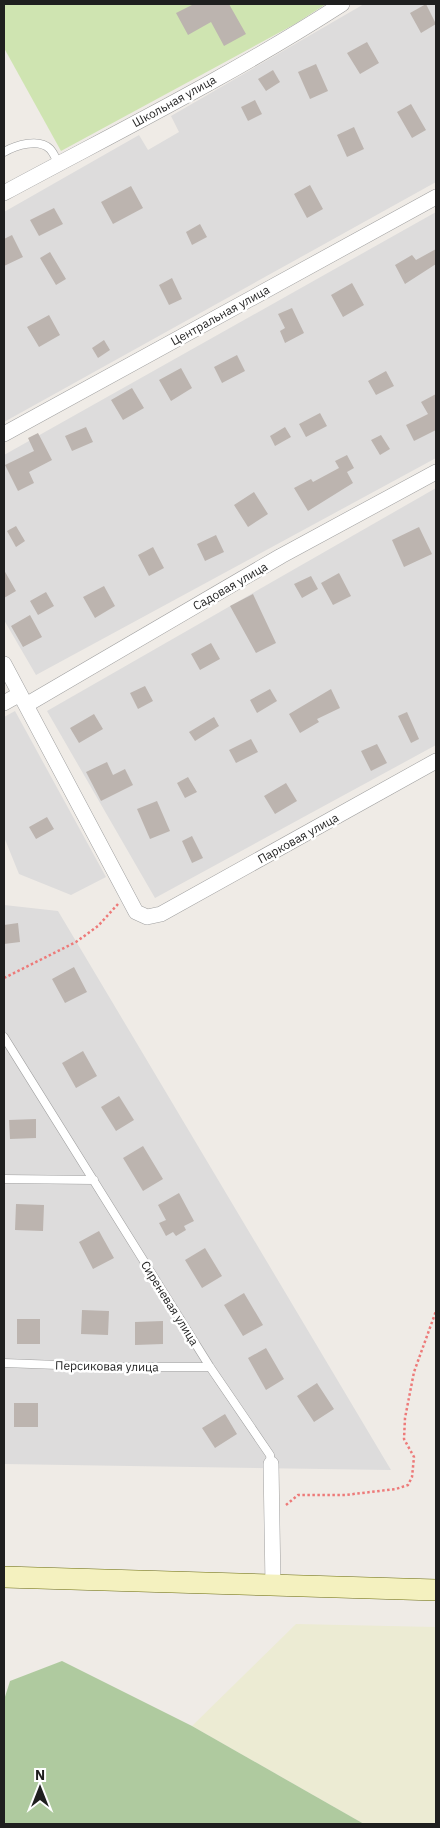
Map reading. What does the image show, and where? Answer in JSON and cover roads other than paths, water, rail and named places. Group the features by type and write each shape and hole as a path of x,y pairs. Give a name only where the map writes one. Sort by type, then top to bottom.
{"main road":[{"path":"4,1577 436,1590"}],"street":[{"name":"Школьная улица","path":"4,193 299,32 342,4"},
{"name":"Центральная улица","path":"4,434 436,197"},
{"name":"Садовая улица","path":"4,703 23,699 436,472"},
{"path":"4,664 23,699"},
{"name":"Парковая улица","path":"23,699 136,912 147,917 161,914 436,761"},
{"name":"Сиреневая улица","path":"271,1464 273,1586"}],"lane":[{"path":"4,152 14,146 40,143 51,150 59,164"},
{"name":"Сиреневая улица","path":"4,1037 210,1367 270,1455 271,1464"},
{"path":"4,1179 94,1180"},
{"name":"Персиковая улица","path":"4,1363 112,1367 210,1367"}]}
